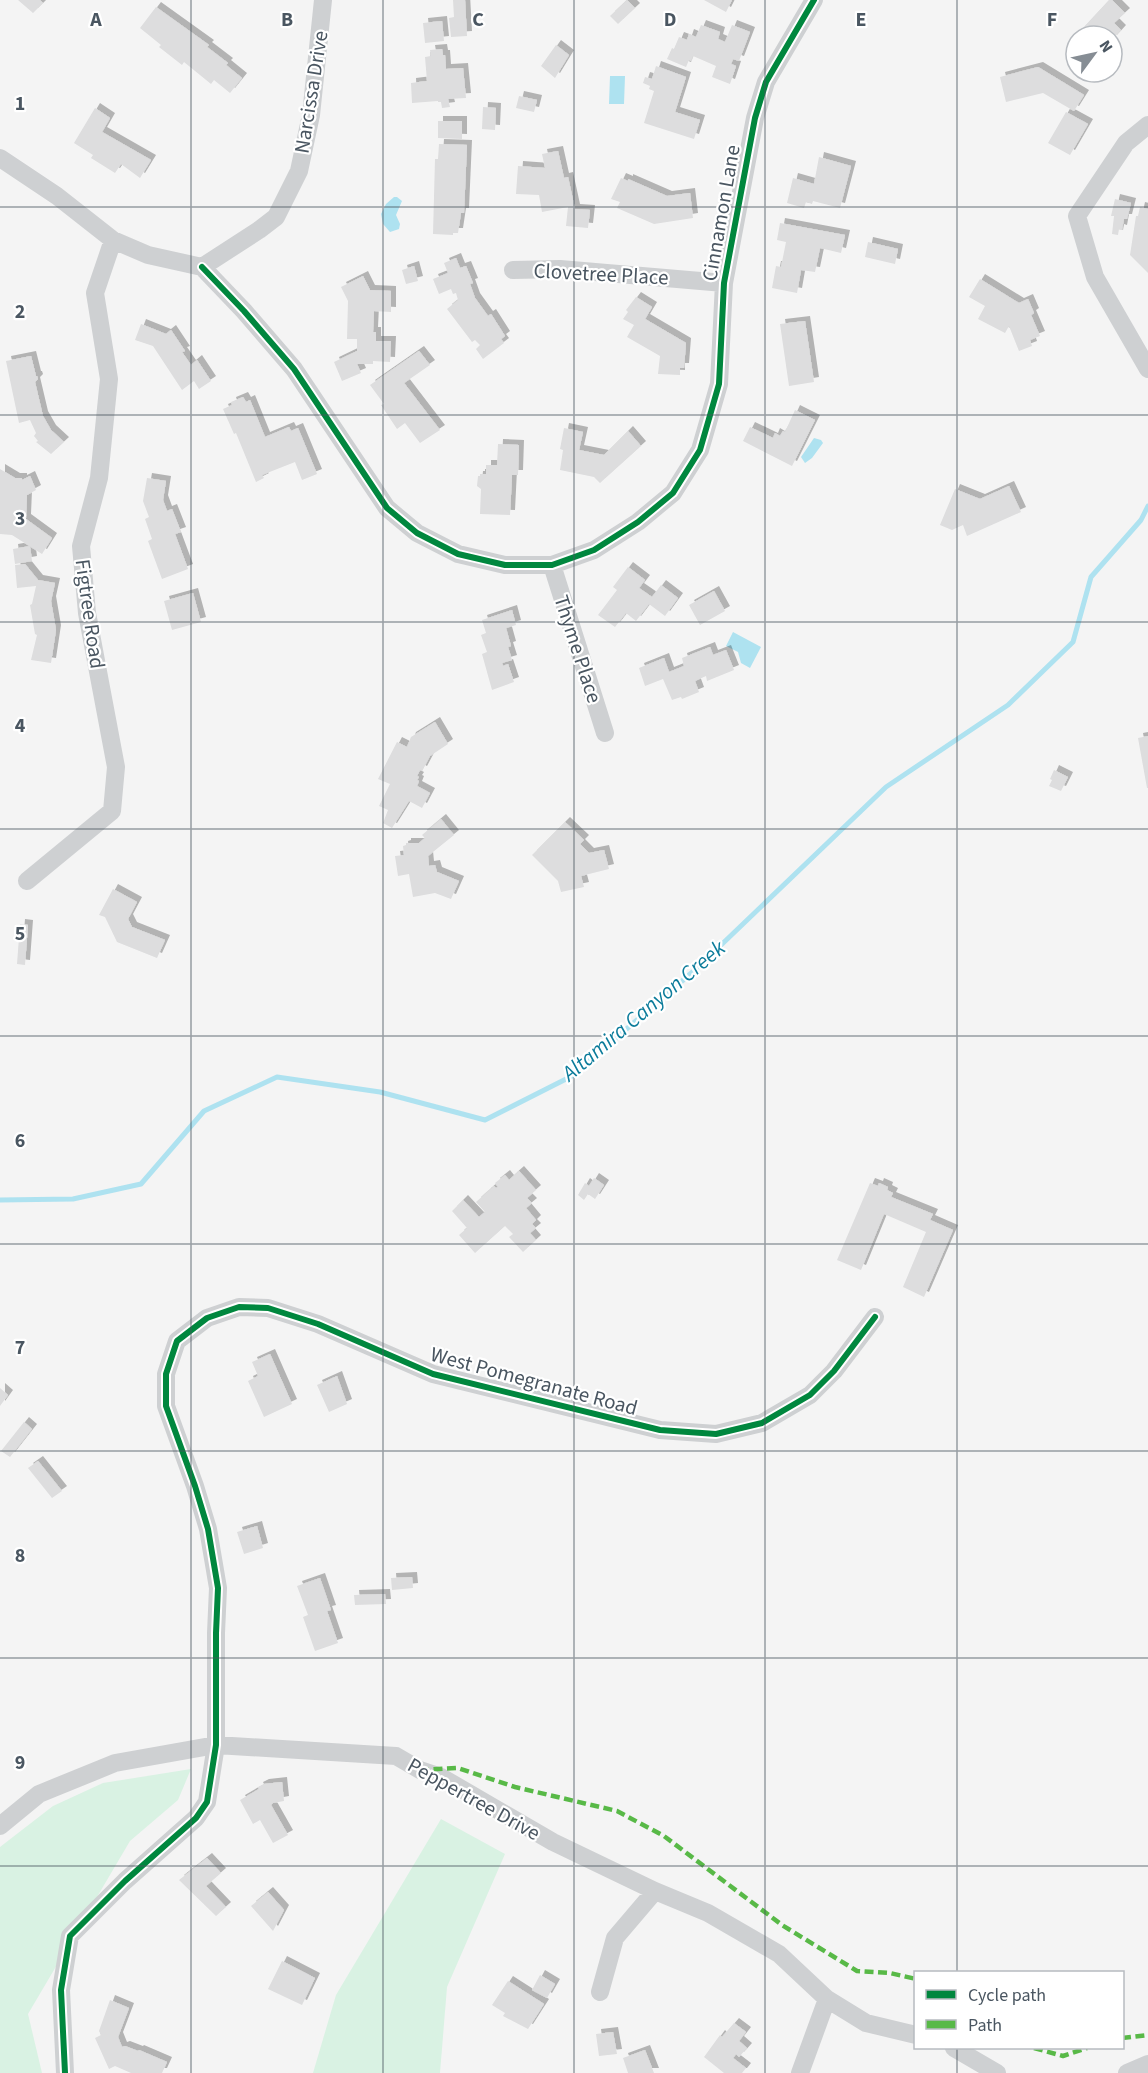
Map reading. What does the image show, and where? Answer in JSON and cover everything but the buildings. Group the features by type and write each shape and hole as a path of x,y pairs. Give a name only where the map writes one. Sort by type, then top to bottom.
{"street":[{"name":"Narcissa Drive","path":"202,267 276,217 299,171 311,115 323,0"},
{"name":"Cinnamon Lane","path":"202,267 294,369 387,508 417,533 458,554 505,565 552,566 594,550 638,522 673,493 700,450 719,384 724,283 755,118 766,82 814,0"},
{"path":"1148,125 1126,143 1077,216 1095,277 1148,369"},
{"path":"0,158 57,196 113,240 148,255 202,267"},
{"name":"Figtree Road","path":"27,881 112,811 116,767 87,613 81,546 99,478 109,379 95,293 113,240"},
{"name":"Clovetree Place","path":"513,270 560,269 724,283"},
{"name":"Thyme Place","path":"552,566 605,733"},
{"name":"West Pomegranate Road","path":"65,2073 61,1990 70,1936 125,1881 196,1818 207,1802 216,1745 218,1588 208,1529 166,1406 166,1374 177,1341 207,1318 239,1307 268,1308 318,1324 430,1373 660,1430 716,1434 762,1423 810,1395 834,1371 875,1317"},
{"name":"Peppertree Drive","path":"0,1826 39,1794 114,1763 216,1745 396,1756 420,1770 441,1777 553,1842 655,1891 708,1913 779,1954 827,1999 866,2023 914,2035"},
{"path":"600,1992 615,1938 655,1891"},
{"path":"800,2073 827,1999"},
{"path":"956,2049 997,2073"},
{"path":"1127,2073 1148,2064"}],"green space":[{"path":"191,1769 178,1800 130,1841 28,2014 42,2073 0,2073 0,1847 53,1806 103,1783"},
{"path":"441,1819 505,1854 447,1987 440,2073 313,2073 336,1995"}],"water":[{"path":"610,76 625,76 624,104 609,104"},
{"path":"394,197 402,201 396,215 400,224 399,229 390,232 383,224 381,214 386,204"},
{"path":"814,438 823,443 812,458 805,463 801,457"},
{"path":"733,632 761,647 750,668 741,663 738,652 726,646"}],"waterway":[{"name":"Altamira Canyon Creek","path":"0,1200 73,1199 141,1184 204,1111 277,1077 380,1092 485,1120 572,1076 696,969 886,787 1008,705 1073,642 1091,577 1141,520 1148,506"}],"marked path":[{"path":"420,1770 458,1768 515,1787 617,1811 664,1836 782,1925 857,1971 890,1973 914,1979"},
{"path":"1124,2038 1148,2035"},
{"path":"1038,2049 1063,2056 1084,2049"}],"cycle path":[{"path":"202,267 294,369 387,508 417,533 458,554 505,565 552,565 594,550 638,522 673,493 700,450 719,384 724,283 755,118 766,82 814,0"},
{"path":"65,2073 61,1990 70,1936 125,1881 196,1818 207,1802 216,1745 218,1588 208,1529 166,1406 166,1374 177,1341 207,1318 239,1307 268,1308 318,1324 433,1374 660,1430 716,1434 762,1423 810,1395 834,1371 875,1317"}]}
